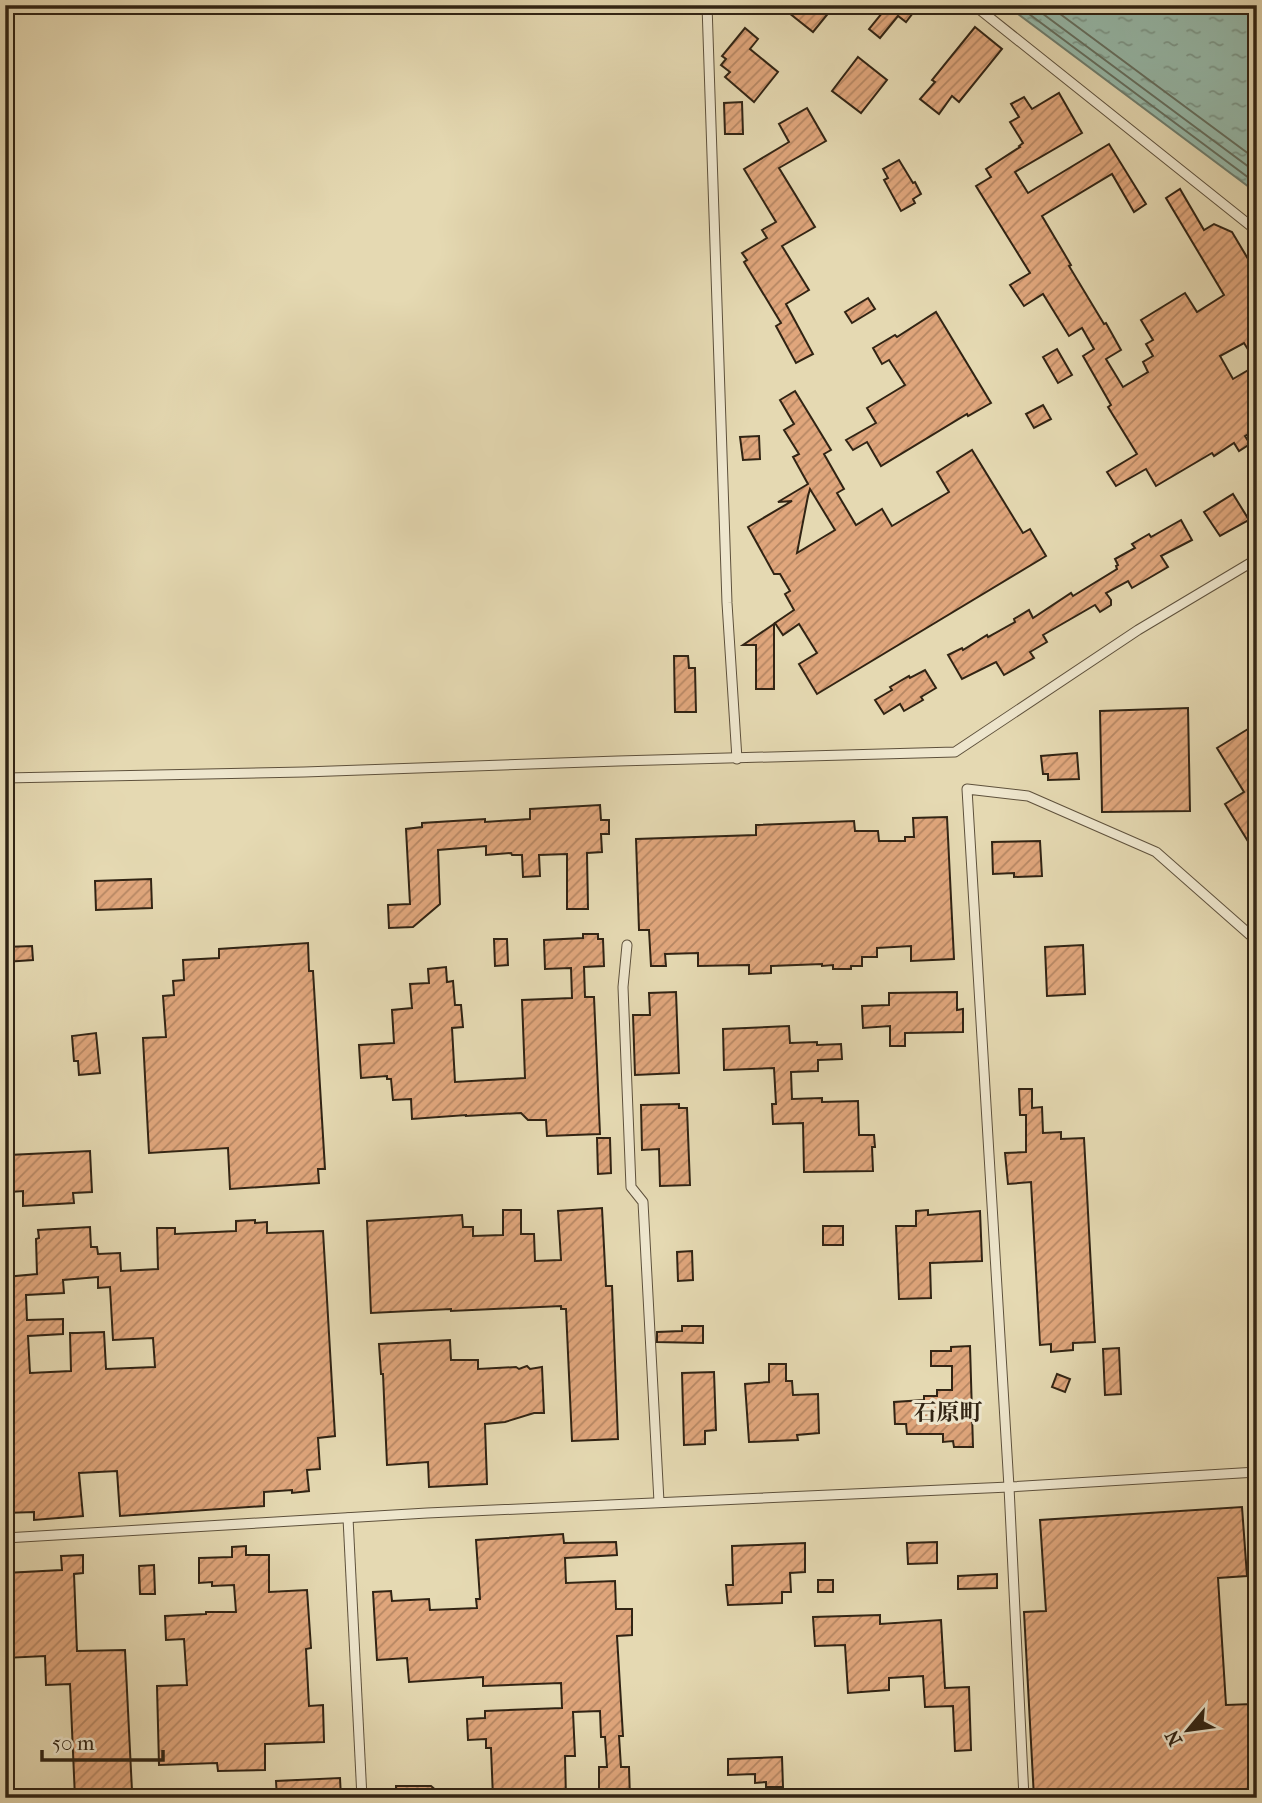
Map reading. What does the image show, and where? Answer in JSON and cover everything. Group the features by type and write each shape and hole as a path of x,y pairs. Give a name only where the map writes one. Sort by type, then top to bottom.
{"lane":[{"path":"707,5 727,603 737,759"},
{"path":"974,5 1257,231"},
{"path":"5,767 7,778 955,752 1138,630 1257,559"},
{"path":"1024,1798 1009,1487 967,789 1028,796 1156,852 1257,940"},
{"path":"627,945 623,986 631,1187 643,1202 659,1502"},
{"path":"5,1538 1257,1472"},
{"path":"348,1518 362,1798"}],"water":[{"path":"1006,5 1257,5 1257,193"}],"building":[{"path":"779,5 835,5 813,32"},
{"path":"884,5 919,5 906,22 898,16 880,38 869,29 887,7"},
{"path":"975,27 1002,49 959,102 952,96 939,114 920,99"},
{"path":"745,28 758,39 750,49 778,72 754,102 725,77 730,72 721,65 726,59 722,56"},
{"path":"858,57 887,80 861,113 832,91"},
{"path":"1059,93 1082,133 1015,172 1028,193 1109,144 1146,204 1134,212 1112,174 1042,216 1071,265 1069,266 1121,350 1106,359 1123,387 1148,372 1143,362 1153,356 1146,344 1153,340 1141,320 1185,293 1197,312 1224,295 1166,198 1180,189 1204,230 1214,224 1232,232 1257,274 1257,364 1244,343 1220,356 1233,379 1257,365 1257,429 1245,436 1250,444 1239,451 1234,443 1156,486 1146,469 1116,486 1107,472 1137,454 1108,407 1111,405 1083,356 1094,349 1082,328 1069,336 1043,294 1024,306 1010,285 1030,273 976,186 991,177 986,169 1023,143 1010,122 1019,117 1011,104 1024,97 1032,109"},
{"path":"742,102 743,134 725,134 724,103"},
{"path":"807,108 826,141 779,168 815,227 782,246 809,290 786,304 813,354 796,363 776,326 781,323 744,262 747,260 742,253 767,238 762,230 776,222 744,169 789,142 779,124"},
{"path":"899,160 921,194 913,199 915,203 901,211 884,180 888,178 883,169"},
{"path":"868,298 875,309 852,323 845,312"},
{"path":"936,312 991,403 968,416 967,414 881,466 867,442 853,450 846,440 876,423 867,408 905,385 889,360 882,364 873,348 895,335 897,337"},
{"path":"1057,349 1072,375 1058,383 1043,357"},
{"path":"795,391 831,450 824,454 844,489 837,493 856,525 882,509 892,526 949,492 937,472 972,450 1023,533 1030,529 1046,556 817,694 799,664 817,653 799,624 783,635 775,623 794,610 785,594 790,591 780,574 774,574 748,527 792,501 778,502 808,484 793,457 799,454 784,430 794,424 780,400","holes":["810,489 835,530 797,553"]},
{"path":"1043,405 1051,419 1034,428 1026,414"},
{"path":"759,436 760,459 743,460 740,437"},
{"path":"1233,494 1249,520 1220,536 1204,512"},
{"path":"1181,520 1192,540 1161,556 1168,567 1132,588 1128,581 1106,593 1111,605 1100,612 1095,605 1043,635 1047,642 1030,652 1034,658 1004,675 996,662 962,679 948,655 962,648 963,650 1015,622 1014,619 1029,610 1033,618 1071,593 1073,596 1117,569 1115,559 1135,548 1132,544"},
{"path":"774,624 774,689 756,689 756,645 743,645"},
{"path":"674,656 688,656 689,668 695,668 696,712 675,712"},
{"path":"925,670 936,688 921,697 923,700 904,711 900,704 884,714 875,700 892,690 890,687"},
{"path":"1188,708 1190,811 1102,812 1100,711"},
{"path":"1248,729 1257,743 1257,856 1225,804 1244,792 1217,748"},
{"path":"1077,753 1079,779 1048,780 1048,774 1043,774 1041,756"},
{"path":"600,805 601,820 609,820 609,834 601,834 602,852 587,853 588,909 567,909 567,854 539,855 540,876 523,877 522,855 486,855 486,846 438,850 440,904 413,927 389,928 388,905 410,904 406,829 422,827 422,823 530,819 530,809"},
{"path":"947,817 954,959 911,961 911,946 877,948 877,957 862,957 862,966 851,966 851,969 833,969 833,965 822,964 771,966 771,973 749,974 749,965 698,966 698,953 665,954 666,966 651,966 649,930 639,930 636,839 756,835 756,825 854,821 855,831 878,831 879,841 905,841 905,837 914,837 913,818"},
{"path":"1040,841 1042,876 1014,877 1014,873 993,874 992,842"},
{"path":"151,879 152,908 96,910 95,881"},
{"path":"583,934 598,934 598,939 603,939 604,966 584,967 585,997 594,997 600,1134 547,1136 546,1120 528,1120 521,1113 412,1119 411,1099 393,1100 391,1079 387,1079 387,1076 361,1078 359,1045 394,1043 392,1010 412,1008 410,984 429,983 428,969 446,967 447,982 453,981 455,1005 461,1005 463,1027 452,1028 455,1082 525,1078 522,1000 572,998 571,968 545,969 544,940 583,938"},
{"path":"494,939 507,939 508,965 495,966"},
{"path":"308,943 309,971 313,971 325,1169 318,1169 319,1183 230,1189 228,1148 149,1153 143,1038 166,1037 163,996 174,995 173,981 184,980 183,960 219,958 219,949"},
{"path":"1083,945 1085,994 1047,996 1045,947"},
{"path":"32,946 33,960 5,962 5,947"},
{"path":"676,992 679,1073 635,1075 633,1015 650,1015 649,993"},
{"path":"957,992 957,1010 963,1009 963,1032 905,1033 905,1046 890,1046 890,1026 863,1028 862,1006 889,1005 889,993"},
{"path":"789,1026 790,1043 841,1044 842,1059 818,1060 818,1071 791,1072 792,1099 858,1101 859,1135 874,1135 873,1171 804,1172 803,1123 773,1124 772,1104 776,1104 774,1068 724,1070 723,1029"},
{"path":"96,1033 100,1073 79,1075 78,1061 74,1061 72,1036"},
{"path":"1019,1089 1032,1089 1032,1108 1042,1107 1043,1133 1061,1132 1061,1139 1084,1138 1095,1342 1073,1343 1073,1350 1051,1352 1051,1344 1040,1345 1031,1182 1008,1184 1005,1153 1026,1152 1026,1115 1020,1115"},
{"path":"679,1104 679,1108 687,1108 690,1185 660,1186 659,1149 642,1150 641,1105"},
{"path":"597,1138 610,1138 611,1173 598,1174"},
{"path":"90,1151 92,1192 73,1193 74,1203 23,1206 23,1191 11,1192 9,1155"},
{"path":"602,1208 606,1286 612,1286 618,1439 572,1441 566,1309 561,1309 561,1306 371,1313 367,1221 462,1215 463,1227 473,1227 473,1236 503,1235 503,1210 521,1210 521,1234 534,1234 535,1261 561,1260 558,1211"},
{"path":"928,1210 928,1215 980,1211 982,1261 930,1263 931,1298 899,1299 896,1226 916,1226 916,1211"},
{"path":"236,1221 267,1222 267,1233 323,1231 335,1436 318,1438 320,1469 307,1470 309,1491 264,1492 264,1506 120,1516 117,1471 79,1473 83,1516 34,1520 34,1512 5,1513 5,1277 37,1274 38,1230 90,1227 91,1247 97,1247 98,1254 120,1253 121,1271 158,1269 157,1228 175,1228 175,1234 236,1231","holes":["98,1277 98,1288 110,1287 113,1340 153,1338 155,1367 106,1369 104,1332 70,1333 71,1371 30,1373 28,1336 63,1334 63,1319 27,1320 26,1295 64,1293 63,1280"]},
{"path":"823,1226 843,1226 843,1245 823,1245"},
{"path":"692,1251 693,1280 678,1281 677,1252"},
{"path":"682,1326 703,1326 703,1343 657,1342 657,1332 682,1331"},
{"path":"450,1340 451,1360 478,1360 478,1369 542,1367 544,1413 485,1424 487,1484 429,1487 428,1462 387,1465 379,1344"},
{"path":"970,1346 973,1447 954,1447 953,1441 943,1442 943,1434 907,1434 906,1424 895,1424 894,1402 924,1400 924,1396 937,1396 937,1390 952,1390 952,1366 931,1366 931,1351 951,1351 951,1347"},
{"path":"1119,1348 1121,1394 1105,1395 1103,1349"},
{"path":"769,1364 786,1364 786,1381 792,1381 793,1395 818,1394 819,1433 797,1435 798,1440 749,1442 745,1384 769,1382"},
{"path":"714,1372 716,1430 705,1431 705,1444 684,1445 682,1373"},
{"path":"1057,1374 1070,1379 1065,1392 1052,1387"},
{"path":"1242,1507 1247,1576 1218,1578 1226,1705 1252,1704 1253,1732 1257,1731 1257,1794 1218,1798 1034,1798 1024,1612 1046,1611 1040,1520"},
{"path":"563,1534 564,1543 616,1542 617,1555 565,1558 566,1583 615,1581 616,1609 632,1609 632,1635 617,1636 623,1736 619,1736 621,1767 629,1767 630,1798 604,1798 604,1789 599,1789 599,1767 607,1767 605,1737 601,1737 600,1711 573,1712 575,1756 565,1756 566,1798 493,1798 491,1748 486,1748 486,1739 468,1740 467,1719 485,1718 485,1711 562,1708 561,1683 483,1686 483,1677 409,1682 407,1658 377,1660 373,1592 391,1591 392,1601 429,1599 430,1610 477,1608 476,1599 480,1599 476,1540"},
{"path":"937,1542 937,1563 908,1564 907,1543"},
{"path":"805,1543 805,1572 790,1573 791,1592 782,1592 782,1603 728,1605 726,1585 733,1585 732,1546"},
{"path":"246,1546 246,1555 269,1555 269,1592 307,1590 311,1648 306,1649 309,1706 323,1705 324,1742 265,1744 265,1770 218,1771 217,1763 159,1765 157,1686 187,1685 184,1639 166,1640 165,1616 236,1612 234,1585 212,1586 212,1582 199,1583 199,1558 232,1557 232,1547"},
{"path":"83,1555 83,1573 74,1574 77,1651 125,1650 132,1791 118,1798 75,1798 70,1684 46,1685 45,1656 5,1658 5,1573 62,1570 61,1556"},
{"path":"154,1565 155,1594 140,1594 139,1566"},
{"path":"997,1574 997,1588 958,1589 958,1576"},
{"path":"818,1580 833,1580 833,1592 818,1592"},
{"path":"880,1615 880,1624 941,1620 945,1688 969,1687 971,1750 955,1751 953,1706 925,1707 923,1676 889,1678 889,1690 848,1693 845,1645 815,1646 813,1617"},
{"path":"782,1757 783,1787 766,1787 766,1782 755,1783 755,1774 728,1775 728,1759"},
{"path":"340,1778 341,1798 277,1798 276,1781"},
{"path":"396,1786 431,1786 445,1798 396,1798"}],"district":[{"name":"石原町","path":"948,1412"}]}
